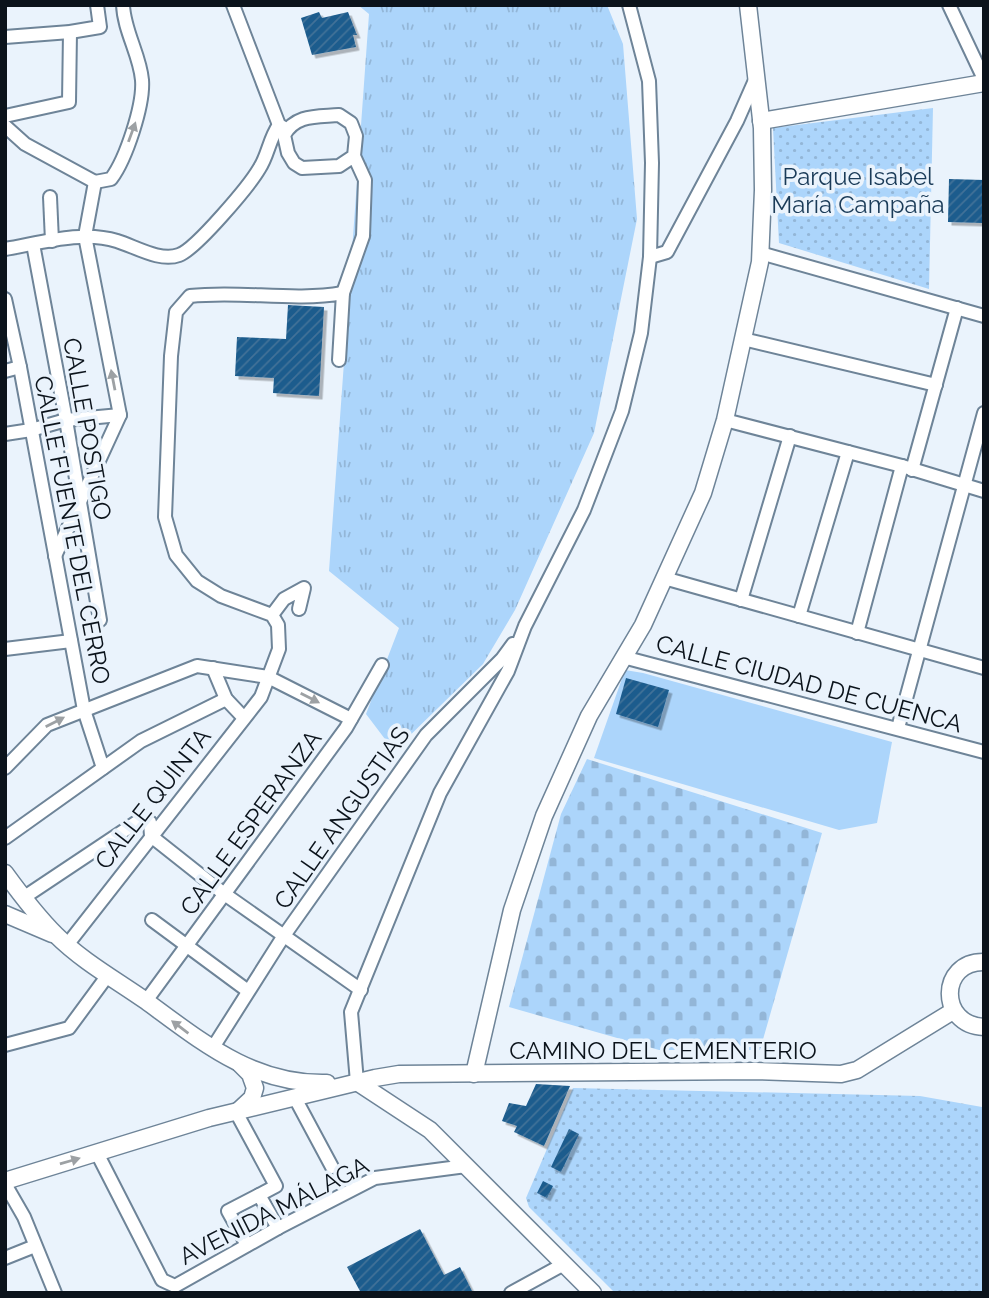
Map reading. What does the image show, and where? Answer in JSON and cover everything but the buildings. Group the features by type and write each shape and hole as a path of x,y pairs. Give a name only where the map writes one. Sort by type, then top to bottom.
{"street":[{"path":"5,37 100,27 97,5"},
{"path":"5,126 25,144 95,181 111,179 118,169 137,118 142,80 123,5"},
{"path":"233,5 283,127 285,145 294,163 302,169 339,166 354,156"},
{"path":"357,1082 351,1012 440,793 508,671 525,626 584,510 622,411 641,333 650,257 652,163 649,81 629,5"},
{"path":"474,1074 512,910 544,816 589,716 643,625 703,493 725,421 760,262 763,190 761,121 748,5"},
{"path":"737,121 761,121 984,81 949,5"},
{"path":"5,116 69,102 70,32"},
{"path":"650,257 667,253 737,121 757,76"},
{"path":"5,249 85,236 115,240 157,256 176,257 189,251 209,231 260,168 271,137 301,118 339,115 351,123 356,136 354,156 365,180 363,236 343,293 339,360"},
{"path":"55,556 120,415 85,236 95,181"},
{"path":"50,197 52,241"},
{"name":"CALLE POSTIGO","path":"33,244 100,621"},
{"path":"760,253 984,316"},
{"path":"299,609 304,588 284,599 272,615 221,596 197,581 176,555 165,517 171,355 176,312 190,296 217,293 325,296 343,293"},
{"name":"CALLE FUENTE DEL CERRO","path":"5,299 84,710 103,768"},
{"path":"857,632 907,468 936,385 957,308"},
{"path":"743,339 936,385"},
{"path":"5,371 20,367"},
{"path":"898,728 984,413"},
{"path":"5,434 66,421 120,415"},
{"path":"725,421 790,436 984,491"},
{"path":"741,600 790,436"},
{"path":"799,616 848,452"},
{"path":"664,578 984,668"},
{"name":"CALLE QUINTA","path":"62,940 151,836 261,697 279,649 278,625 272,615"},
{"name":"CALLE ANGUSTIAS","path":"212,1049 283,937 426,734 502,659 525,626"},
{"path":"5,649 71,640"},
{"name":"CALLE CIUDAD DE CUENCA","path":"623,657 984,752"},
{"name":"CALLE ESPERANZA","path":"146,1001 351,719 382,665"},
{"path":"5,768 47,725 197,666 268,677 351,719"},
{"path":"213,668 226,699 244,718"},
{"path":"5,838 141,741 226,699"},
{"path":"5,913 20,907 23,898 143,818 150,822 151,836 223,893 361,990"},
{"path":"5,873 23,898 62,940 212,1049 239,1063 292,1082 357,1082 430,1130 593,1293"},
{"path":"5,913 62,940"},
{"path":"152,920 248,991"},
{"path":"984,962 967,965 952,980 950,1001 953,1011 961,1020 970,1025 984,1027"},
{"path":"5,1045 69,1028 108,975"},
{"name":"CAMINO DEL CEMENTERIO","path":"357,1082 399,1074 755,1071 841,1074 857,1070 953,1011"},
{"path":"236,1112 251,1098 255,1088 250,1074 239,1063"},
{"path":"50,1291 24,1217 5,1183 209,1118 357,1082"},
{"path":"295,1098 332,1167"},
{"path":"236,1112 276,1186 228,1211 247,1245"},
{"name":"AVENIDA MÁLAGA","path":"97,1153 162,1280 174,1286 278,1228 376,1178 466,1166"},
{"path":"259,1195 278,1228"},
{"path":"5,1258 35,1246"},
{"path":"511,1293 564,1264"}],"green space":[{"path":"358,5 607,5 623,44 637,219 594,433 515,610 483,664 394,751 366,714 399,628 329,571 369,14"},
{"name":"Parque Isabel María Campaña","path":"933,108 929,289 779,243 773,128"},
{"path":"625,670 892,742 877,823 839,830 594,758"},
{"path":"587,759 822,833 760,1050 659,1050 509,1007 561,814"},
{"path":"573,1088 920,1096 982,1107 984,1293 615,1293 529,1207 526,1198"}]}
